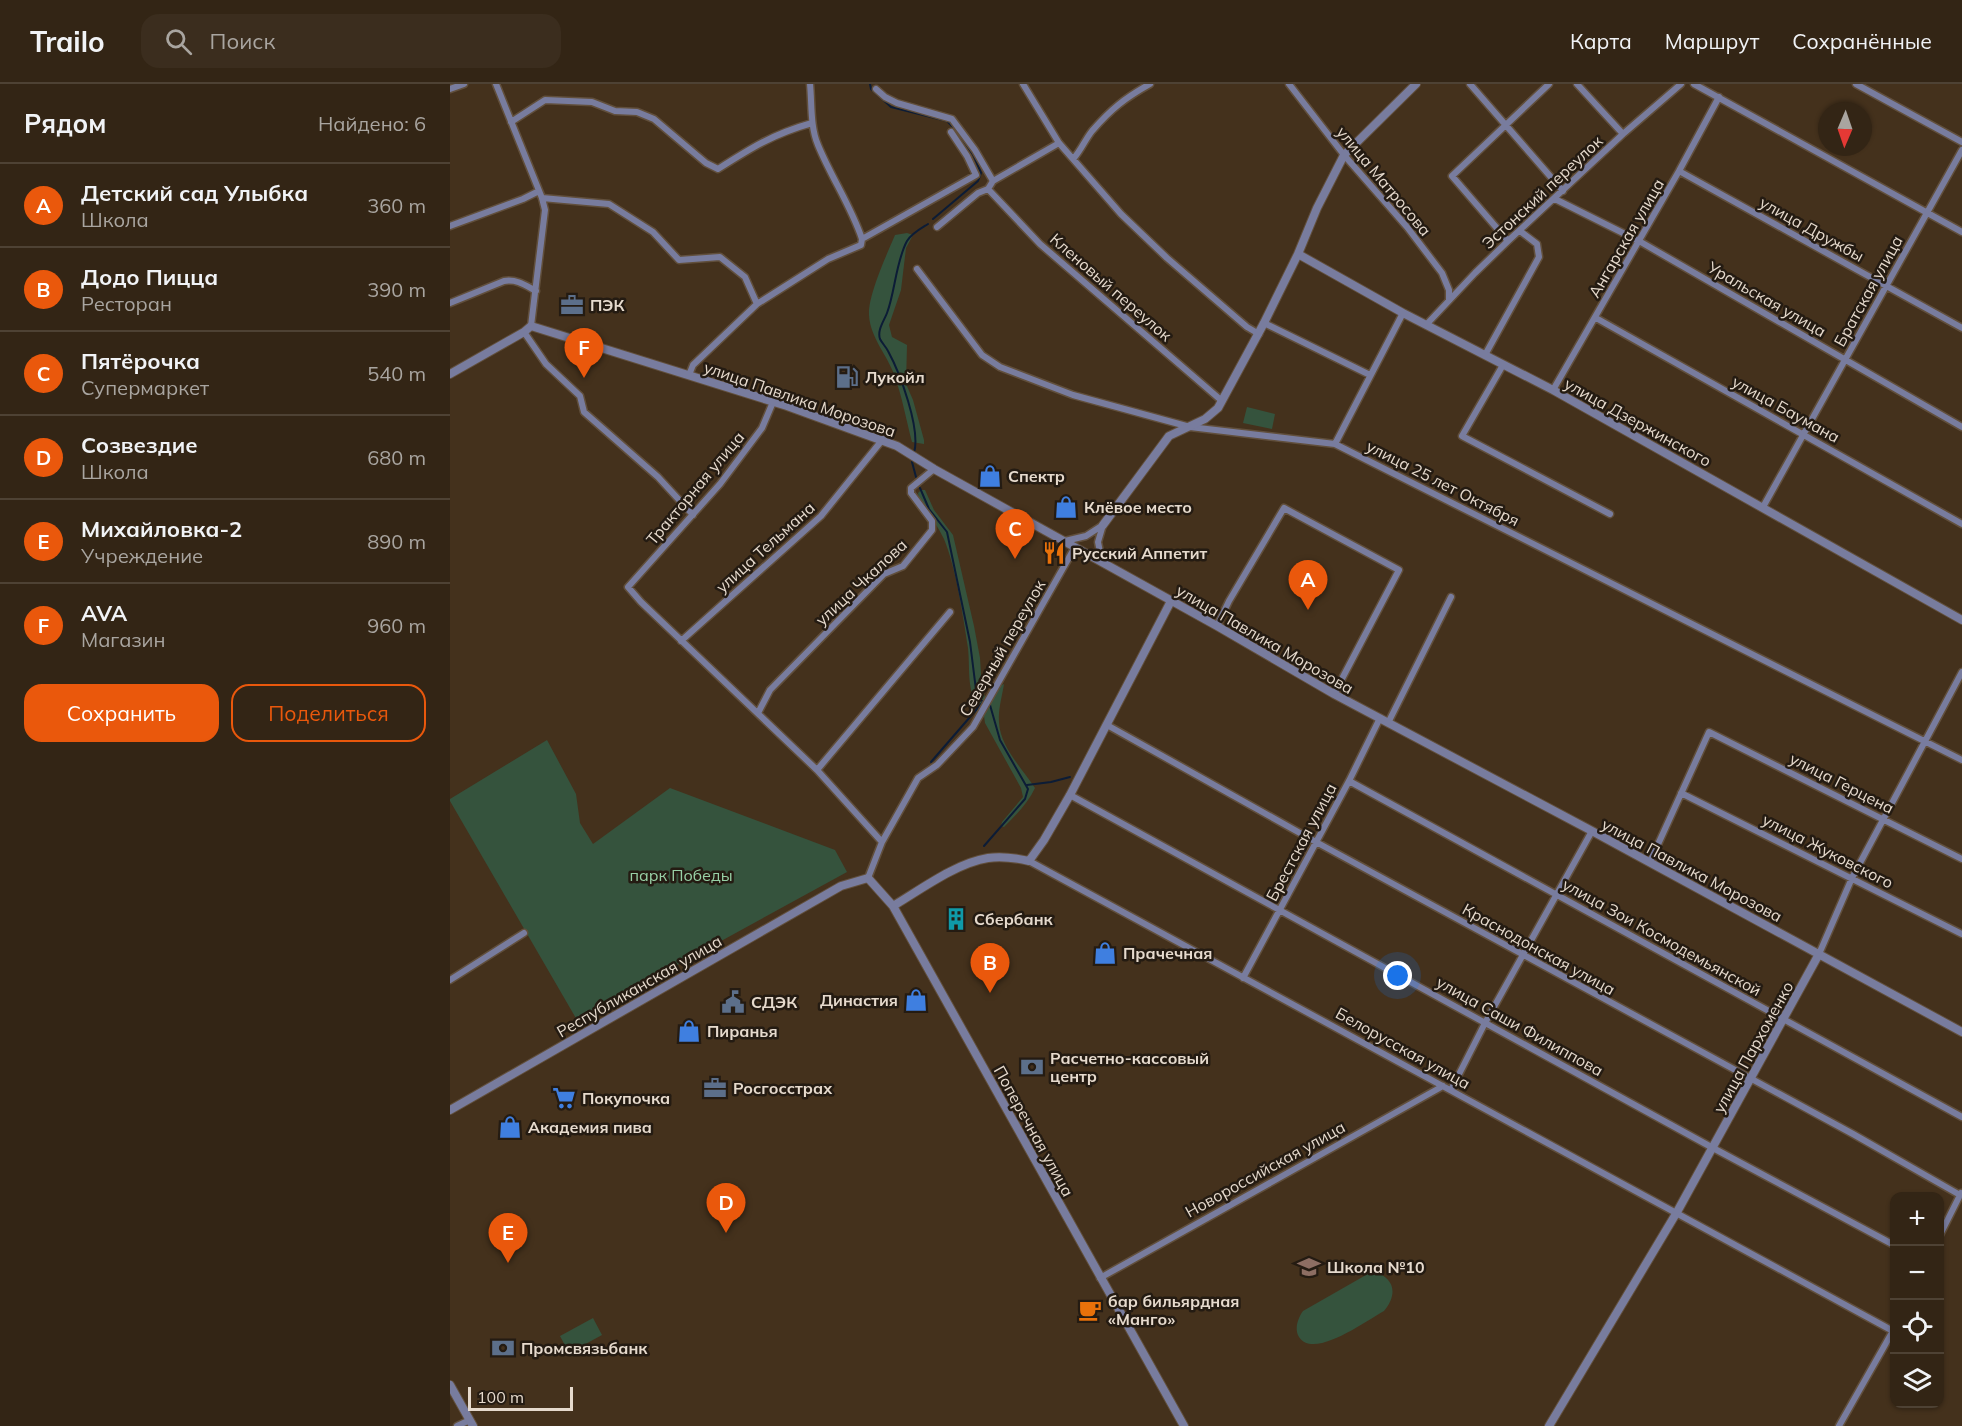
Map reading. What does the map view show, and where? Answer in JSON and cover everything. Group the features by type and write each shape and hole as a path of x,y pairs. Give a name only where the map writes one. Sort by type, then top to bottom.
{"street":[{"path":"450,89 464,84"},
{"path":"450,374 531,326 545,210 496,84"},
{"path":"689,375 693,365 757,304 828,259 861,244 854,216 817,144 812,123 810,84"},
{"path":"1023,84 1059,143 1121,214 1167,258 1247,327 1259,334"},
{"path":"1074,158 1080,152 1090,133 1121,101 1150,84"},
{"name":"улица Матросова","path":"1289,84 1344,155 1407,227 1442,273 1449,290 1449,300"},
{"path":"1102,561 1098,542 1103,525 1169,436 1214,413 1222,401 1259,334 1344,155 1415,84"},
{"path":"1470,84 1563,191"},
{"path":"1508,241 1452,176 1548,84"},
{"path":"1577,84 1623,134"},
{"name":"Эстонский переулок","path":"1426,325 1508,241 1623,134 1681,84"},
{"path":"1694,84 1962,232"},
{"path":"1856,84 1962,142"},
{"path":"876,88 885,97 897,103 952,119 975,150 993,182"},
{"name":"Ангарская улица","path":"1553,390 1596,318 1719,97"},
{"path":"511,122 545,100 592,102 615,111 637,112 654,119 706,162 718,169 758,143 812,123"},
{"path":"861,239 976,175 951,132"},
{"path":"937,227 978,193 988,189 993,182 1059,143"},
{"name":"Братская улица","path":"1763,507 1962,150"},
{"name":"улица Дружбы","path":"1679,171 1962,328"},
{"name":"Кленовый переулок","path":"988,189 1040,244 1222,401"},
{"path":"450,225 523,199 539,190"},
{"path":"542,198 609,204 653,232 679,260 720,257 745,277 757,304"},
{"name":"Уральская улица","path":"1555,199 1639,241 1962,427"},
{"path":"1485,355 1539,257 1537,244 1520,231"},
{"name":"улица Дзержинского","path":"1298,254 1403,313 1553,390 1962,620"},
{"name":"улица 25 лет Октября","path":"917,269 982,355 1000,367 1073,395 1190,427 1335,444 1962,760"},
{"path":"450,303 504,281 513,280 536,291"},
{"path":"1335,444 1403,313"},
{"name":"улица Баумана","path":"1596,318 1962,524"},
{"path":"1264,323 1370,375"},
{"name":"улица Павлика Морозова","path":"531,326 883,439 1334,694 1650,862 1962,1032"},
{"path":"524,332 546,364 580,396 584,412 658,477 693,515"},
{"path":"1503,365 1462,436 1610,514"},
{"name":"Тракторная улица","path":"681,641 628,587 720,484 762,428 773,402"},
{"name":"улица Тельмана","path":"681,641 821,516 883,439"},
{"name":"улица Чкалова","path":"758,713 770,690 884,574 903,566 932,530 932,521 911,493 911,488 934,469"},
{"path":"1216,626 1284,508 1399,570 1334,694"},
{"path":"1065,541 1086,536 1103,525"},
{"name":"Северный переулок","path":"868,879 882,842 918,778 937,765 974,727 1075,547"},
{"path":"1388,723 1451,597"},
{"path":"1029,861 1070,795 1171,601"},
{"path":"817,770 950,612"},
{"path":"681,641 817,770 882,842"},
{"name":"улица Пархоменко","path":"1549,1426 1677,1212 1751,1080 1819,954 1852,878 1962,672"},
{"name":"Брестская улица","path":"1244,978 1380,718"},
{"name":"Краснодонская улица","path":"1107,725 1523,956 1961,1193"},
{"name":"улица Герцена","path":"1681,792 1709,732 1962,859"},
{"name":"улица Зои Космодемьянской","path":"1349,781 1962,1117"},
{"path":"1650,862 1681,792"},
{"name":"улица Жуковского","path":"1681,792 1962,934"},
{"name":"улица Саши Филиппова","path":"1070,795 1890,1243"},
{"path":"1451,1090 1485,1023 1592,831"},
{"name":"Белорусская улица","path":"893,906 975,861 993,857 1029,861 1890,1328"},
{"name":"Республиканская улица","path":"450,1110 841,886 868,879"},
{"name":"Поперечная улица","path":"868,879 893,906 1184,1426"},
{"path":"450,980 524,933"},
{"name":"Новороссийская улица","path":"1100,1278 1443,1086"},
{"path":"1944,1227 1961,1193"},
{"path":"1839,1426 1890,1337"},
{"path":"450,1385 471,1423 457,1426"}],"green space":[{"path":"907,233 913,235 906,248 901,290 889,325 892,337 907,345 906,384 913,400 924,444 912,442 897,382 872,331 869,315 875,286 895,235"},
{"path":"1247,407 1275,414 1272,429 1243,423"},
{"path":"925,490 934,510 953,535 980,658 982,690 986,699 982,704 976,703 971,690 968,648 952,564 944,539 919,499 918,493"},
{"path":"1004,684 999,712 1000,731 1007,749 1035,788 1025,804 1004,827 1001,826 1002,822 1023,797 1021,788 985,723 984,716 1000,686"},
{"name":"парк Победы","path":"547,740 576,794 580,823 593,844 670,788 835,850 847,872 577,1020 450,801"},
{"path":"1373,1271 1386,1278 1392,1287 1391,1299 1384,1311 1328,1341 1316,1344 1306,1343 1299,1337 1297,1324 1303,1311"},
{"path":"593,1318 602,1335 569,1353 560,1336"}],"waterway":[{"path":"870,84 871,89 891,107 947,121 974,156 981,173 978,181 933,219"},
{"path":"914,453 915,430 908,401 879,332 890,305 903,249 911,236 928,224"},
{"path":"912,462 916,477"},
{"path":"920,488 929,509 947,532 970,642 977,698 984,702"},
{"path":"931,762 983,702"},
{"path":"984,846 1025,799 1028,789 1000,740 990,705"},
{"path":"1027,785 1070,777"}],"place":[{"name":"ПЭК","path":"572,305"},
{"name":"Лукойл","path":"847,377"},
{"name":"AVA","path":"584,378"},
{"name":"Спектр","path":"990,476"},
{"name":"Клёвое место","path":"1066,507"},
{"name":"Русский Аппетит","path":"1054,553"},
{"name":"Пятёрочка","path":"1015,559"},
{"name":"Детский сад Улыбка","path":"1308,610"},
{"name":"Сбербанк","path":"956,919"},
{"name":"Прачечная","path":"1105,953"},
{"name":"Додо Пицца","path":"990,993"},
{"name":"Династия","path":"916,1000"},
{"name":"СДЭК","path":"733,1002"},
{"name":"Пиранья","path":"689,1031"},
{"name":"Расчетно-кассовый центр","path":"1032,1067"},
{"name":"Росгосстрах","path":"715,1088"},
{"name":"Покупочка","path":"564,1098"},
{"name":"Академия пива","path":"510,1127"},
{"name":"Созвездие","path":"726,1233"},
{"name":"Михайловка-2","path":"508,1263"},
{"name":"Школа №10","path":"1309,1267"},
{"name":"бар бильярдная «Манго»","path":"1090,1310"},
{"name":"Промсвязьбанк","path":"503,1348"}]}
